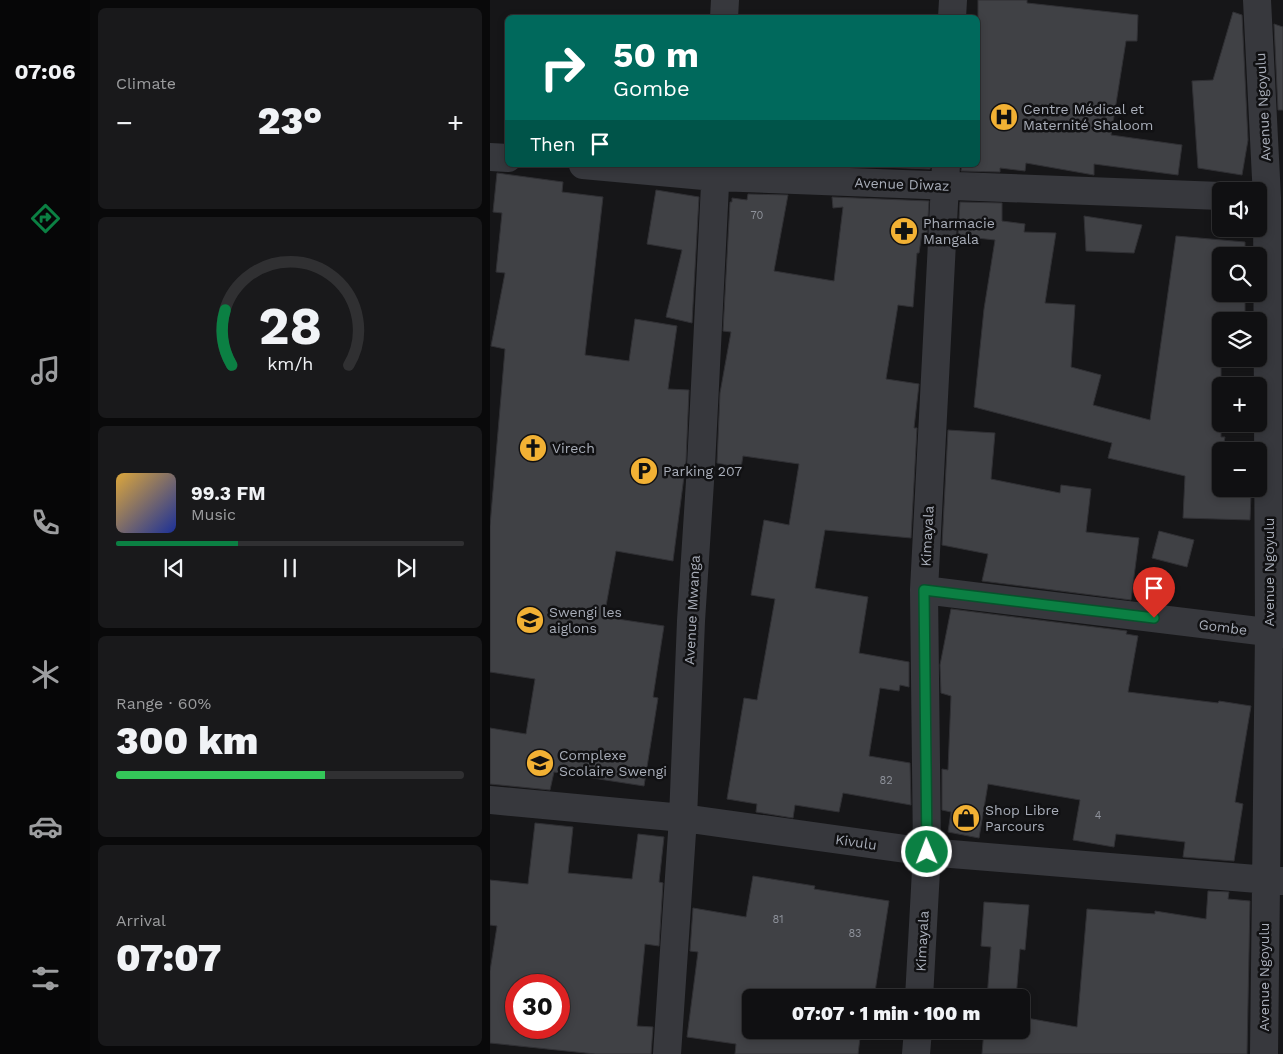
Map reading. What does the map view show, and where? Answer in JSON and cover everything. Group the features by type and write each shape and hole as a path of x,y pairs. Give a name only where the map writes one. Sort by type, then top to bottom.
{"street":[{"path":"724,15 725,0"},
{"path":"952,15 953,0"},
{"name":"Avenue Ngoyulu","path":"1257,0 1270,198 1276,633 1274,880 1264,1054"},
{"path":"490,156 505,158"},
{"name":"Avenue Diwaz","path":"627,167 716,171 946,175 1212,195"},
{"name":"Avenue Mwanga","path":"666,1054 683,818 691,621 716,171"},
{"name":"Kimayala","path":"919,989 927,852 924,590 946,175"},
{"name":"Gombe","path":"924,590 1276,633"},
{"name":"Kivulu","path":"490,800 683,818 927,852 1274,880"},
{"path":"916,1054 917,1039"}],"building":[{"path":"978,0 1027,0 1027,3 1138,15 1137,41 1126,41 1111,135 1182,145 1178,175 1094,164 1094,175 1026,163 1025,171 1000,168 1000,172 961,171 962,167 980,167 980,15 978,15"},
{"path":"1233,12 1242,15 1248,140 1242,175 1198,168 1192,81 1213,80"},
{"path":"1274,24 1283,27 1283,110 1278,110"},
{"path":"880,167 930,167 930,169"},
{"path":"497,173 563,182 562,192 603,197 585,355 629,361 635,319 677,326 668,389 689,390 686,461 673,561 616,551 604,617 664,626 653,697 658,698 644,786 554,772 550,790 490,784 490,728 526,734 535,679 490,672 490,526 505,349 491,346 505,273 496,272 502,213 493,212"},
{"path":"656,190 699,197 692,323 666,317 682,250 647,244"},
{"path":"748,194 788,195 774,271 834,281 843,207 833,208 832,197 929,201 927,234 922,233 919,253 917,253 913,307 898,305 886,379 919,384 914,428 917,428 911,538 825,530 815,588 868,597 859,653 909,662 909,687 900,685 899,691 880,688 869,756 910,763 911,805 843,793 839,812 795,805 793,818 756,812 757,804 727,799 744,698 757,700 775,599 751,595 764,520 789,525 799,464 743,456 741,468 717,463 720,393 731,332 723,331 730,202 732,202 732,198 747,200"},
{"path":"960,202 1002,203 1002,221 1025,224 1024,232 1056,233 1045,303 1075,305 1071,367 1101,375 1093,405 1150,420 1176,236 1245,242 1245,247 1212,247 1212,302 1245,302 1245,312 1212,312 1212,367 1221,367 1221,377 1212,377 1212,432 1221,432 1221,437 1225,437 1224,442 1212,442 1212,497 1251,497 1250,520 1183,518 1185,476 1108,458 1112,443 974,407 984,309 995,240 958,236"},
{"path":"1084,216 1142,225 1134,253 1086,251"},
{"path":"948,430 995,433 991,479 1060,493 1061,485 1091,489 1086,532 1139,538 1131,600 982,581 988,554 942,545"},
{"path":"1159,531 1194,540 1187,567 1152,558"},
{"path":"951,609 1127,631 1126,634 1138,636 1128,692 1251,706 1235,802 1243,804 1234,861 1183,857 1185,842 1116,834 1114,847 1073,840 1080,800 988,784 979,838 948,832 951,812 942,810 942,769 948,770 951,696 941,693 940,665"},
{"path":"535,823 573,827 568,873 632,879 638,834 664,837 659,882 663,883 659,946 645,944 637,1026 653,1027 651,1054 595,1054 490,1043 490,971 497,926 490,925 490,880 528,884"},
{"path":"753,876 815,886 814,889 889,901 875,989 742,989 742,1039 860,1039 858,1054 735,1054 736,1044 687,1037 698,952 690,951 693,908 746,917"},
{"path":"1208,891 1229,892 1228,899 1250,901 1247,1054 982,1054 983,1039 1030,1039 1030,1019 1077,1027 1087,909 1155,914 1155,911 1206,919"},
{"path":"984,902 1029,905 1025,950 1020,949 1017,989 988,989 991,947 981,946"}],"place":[{"name":"Centre Médical et Maternité Shaloom","path":"1004,117"},
{"name":"Pharmacie Mangala","path":"904,231"},
{"name":"Virech","path":"533,448"},
{"name":"Parking 207","path":"644,471"},
{"name":"Swengi les aiglons","path":"530,620"},
{"name":"Complexe Scolaire Swengi","path":"540,763"},
{"name":"Shop Libre Parcours","path":"966,818"}],"route":[{"path":"927,852 924,590 1154,618"}]}
